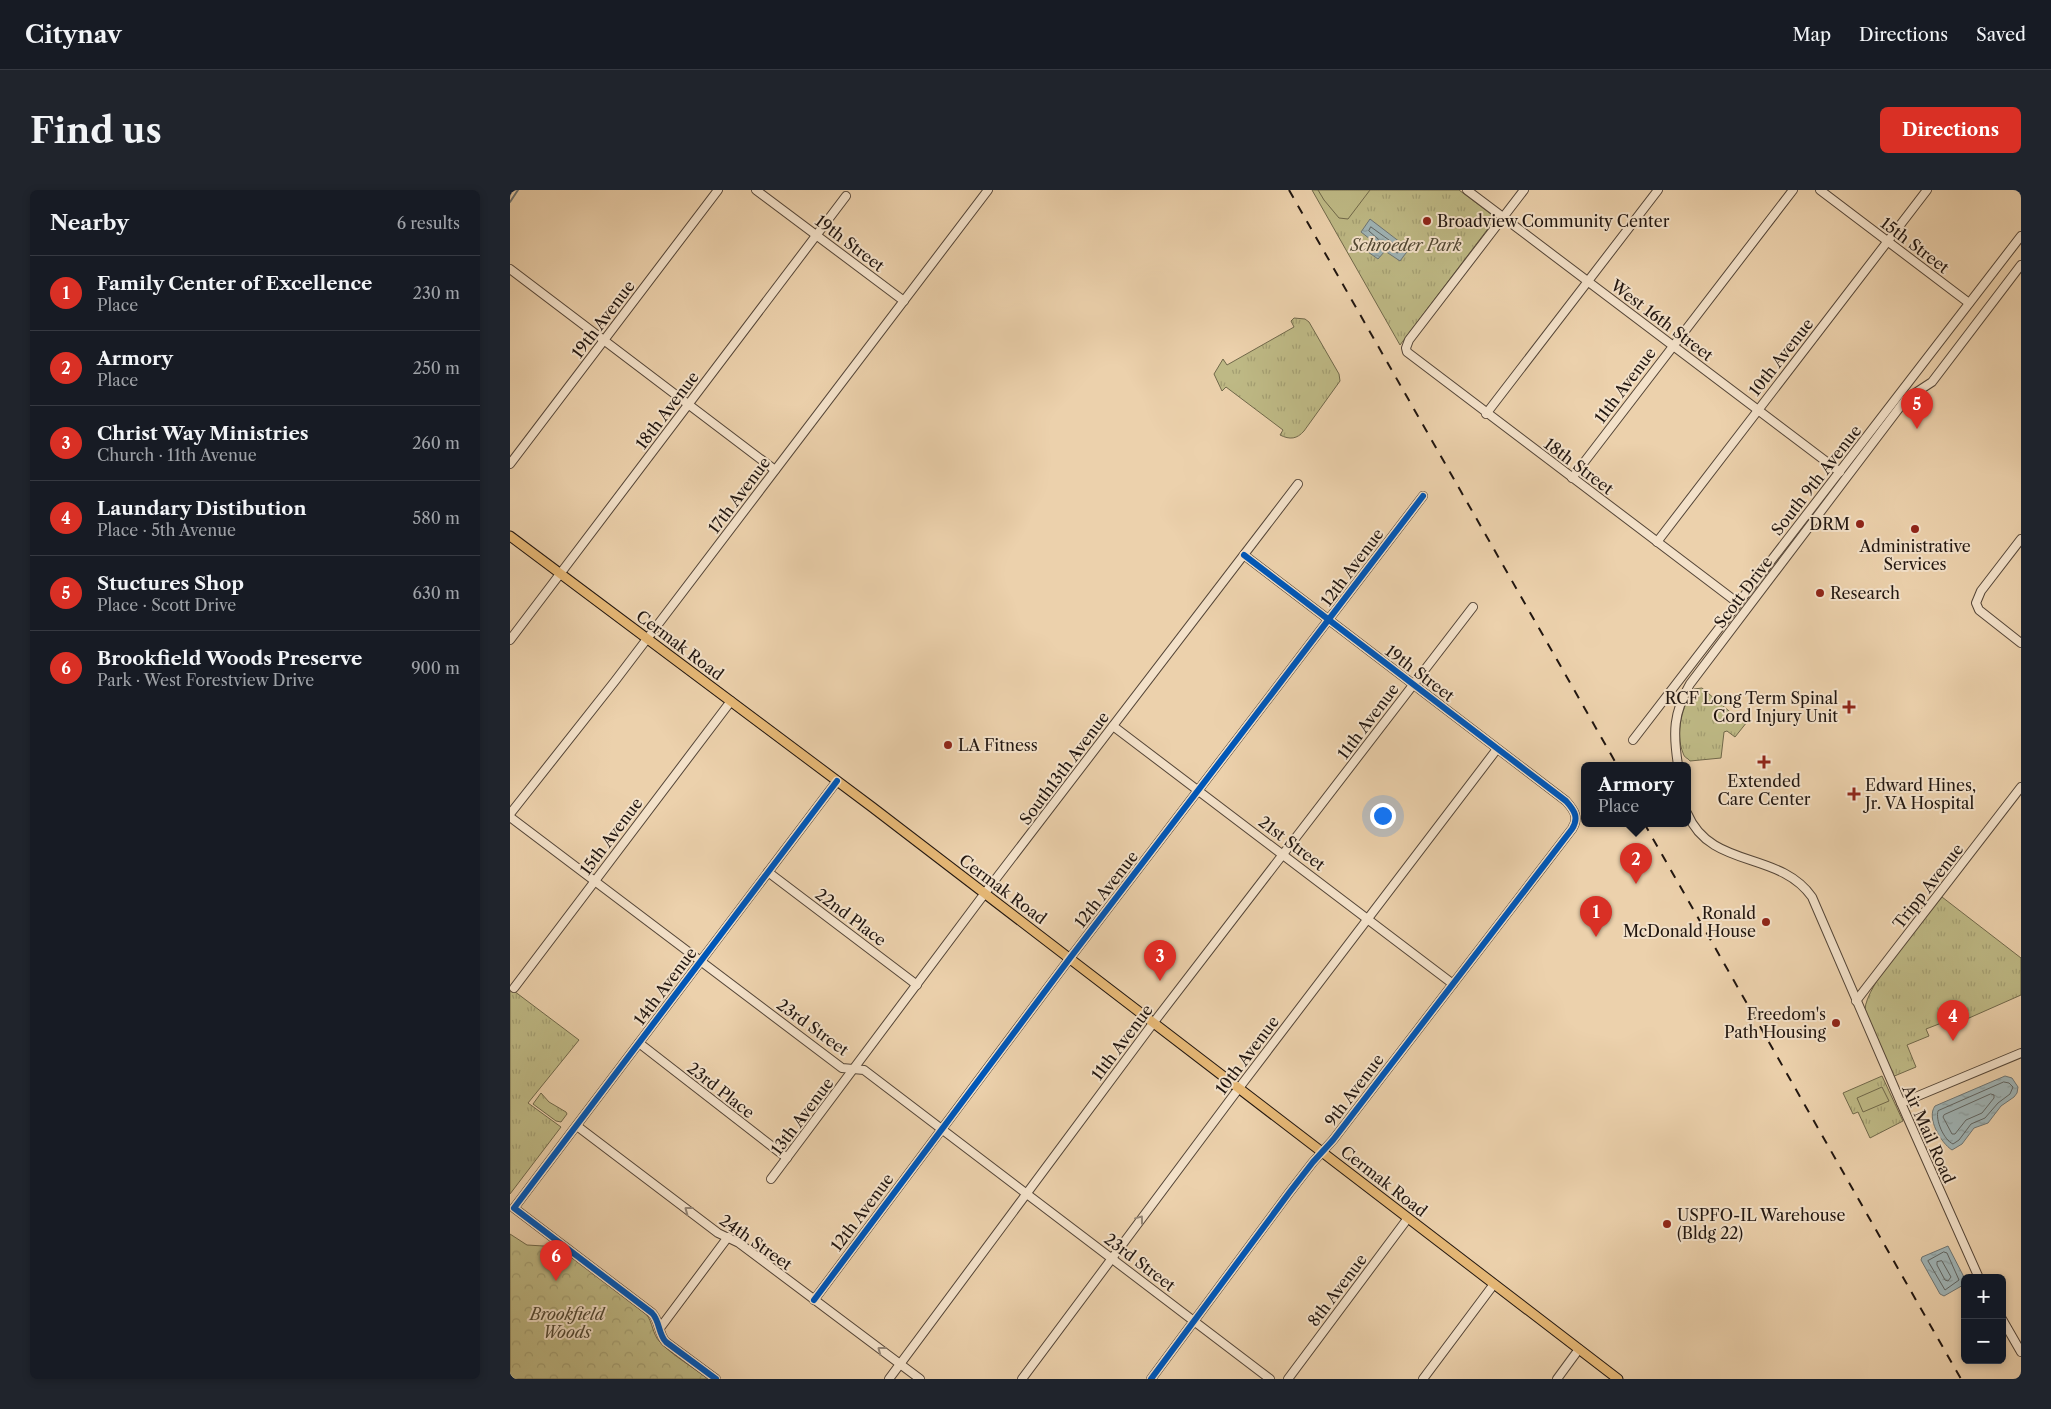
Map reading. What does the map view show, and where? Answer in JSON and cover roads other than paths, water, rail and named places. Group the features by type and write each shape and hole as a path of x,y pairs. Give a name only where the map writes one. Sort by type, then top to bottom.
{"main road":[{"name":"Cermak Road","path":"510,536 837,780 1618,1379"}],"street":[{"name":"19th Avenue","path":"510,464 718,190"},
{"name":"19th Street","path":"756,190 904,300"},
{"name":"17th Avenue","path":"510,815 647,639 988,190"},
{"name":"West 16th Street","path":"1467,190 1840,472"},
{"path":"1503,217 1524,190"},
{"path":"1486,414 1658,190"},
{"name":"11th Avenue","path":"1572,478 1793,190"},
{"name":"15th Street","path":"1820,190 1969,303"},
{"name":"10th Avenue","path":"1657,542 1927,190"},
{"name":"18th Avenue","path":"510,640 846,196"},
{"name":"18th Street","path":"1503,217 1409,340 1406,348 1411,356 1486,414 1738,603"},
{"name":"South 9th Avenue","path":"1633,740 2021,236"},
{"name":"Scott Drive","path":"1678,762 1675,722 1678,707 1690,684 1906,399 1932,382 2021,265"},
{"path":"510,269 775,470"},
{"name":"South13th Avenue","path":"854,1069 1298,484"},
{"name":"12th Avenue","path":"814,1300 1070,958 1423,496"},
{"path":"2021,539 1978,595 1976,603 1979,610 2021,643"},
{"name":"19th Street","path":"1244,556 1566,802 1576,816"},
{"name":"11th Avenue","path":"889,1379 1154,1022 1473,607"},
{"name":"15th Avenue","path":"514,988 731,701"},
{"name":"21st Street","path":"1113,726 1453,984"},
{"name":"10th Avenue","path":"1022,1379 1239,1088 1497,749"},
{"name":"14th Avenue","path":"660,1328 656,1316 514,1208 837,780"},
{"name":"Tripp Avenue","path":"1856,1001 2021,787"},
{"name":"23rd Street","path":"510,815 842,1068 864,1070 1270,1379"},
{"name":"9th Avenue","path":"1151,1379 1289,1193 1333,1140 1572,829 1576,816"},
{"path":"1691,819 1702,835 1718,848 1734,856 1780,870 1807,890 1817,907 1856,1001"},
{"name":"22nd Place","path":"768,872 917,985"},
{"name":"Air Mail Road","path":"1856,1001 1977,1274"},
{"name":"23rd Place","path":"639,1043 787,1158"},
{"path":"1900,1103 2021,1053"},
{"name":"13th Avenue","path":"771,1179 854,1069"},
{"name":"24th Street","path":"577,1126 718,1233 739,1243 920,1379"},
{"name":"8th Avenue","path":"1288,1379 1408,1218"},
{"path":"716,1379 666,1342 660,1328 728,1237"},
{"path":"1423,1379 1494,1284"},
{"path":"2006,1326 2021,1352"},
{"path":"1557,1379 1579,1349"}],"water":[{"path":"1370,219 1409,249 1400,261 1385,251 1378,259 1368,252 1375,243 1361,232"},
{"path":"2005,1076 2012,1078 2018,1087 2014,1097 2001,1106 1988,1123 1974,1128 1962,1144 1952,1150 1948,1147 1936,1130 1932,1117 1935,1106"},
{"path":"1948,1246 1962,1274 1961,1286 1944,1296 1940,1294 1921,1260 1922,1257"}],"waterway":[{"path":"510,202 518,190"}],"railway":[{"path":"1289,190 1615,762"},
{"path":"1646,827 1961,1379"}],"place":[{"name":"Broadview Community Center","path":"1427,221"},
{"name":"Stuctures Shop","path":"1917,429"},
{"name":"DRM","path":"1860,524"},
{"name":"Administrative Services","path":"1915,529"},
{"name":"Research","path":"1820,593"},
{"name":"RCF Long Term Spinal Cord Injury Unit","path":"1849,707"},
{"name":"LA Fitness","path":"948,745"},
{"name":"Extended Care Center","path":"1764,762"},
{"name":"Edward Hines, Jr. VA Hospital","path":"1854,794"},
{"name":"Armory","path":"1636,884"},
{"name":"Ronald McDonald House","path":"1766,922"},
{"name":"Family Center of Excellence","path":"1596,937"},
{"name":"Christ Way Ministries","path":"1160,981"},
{"name":"Freedom's Path Housing","path":"1836,1023"},
{"name":"Laundary Distibution","path":"1953,1041"},
{"name":"USPFO-IL Warehouse (Bldg 22)","path":"1667,1224"},
{"name":"Brookfield Woods Preserve","path":"556,1281"}],"park label":[{"name":"Schroeder Park","path":"1406,245"},
{"name":"Brookfield Woods","path":"567,1323"}]}
